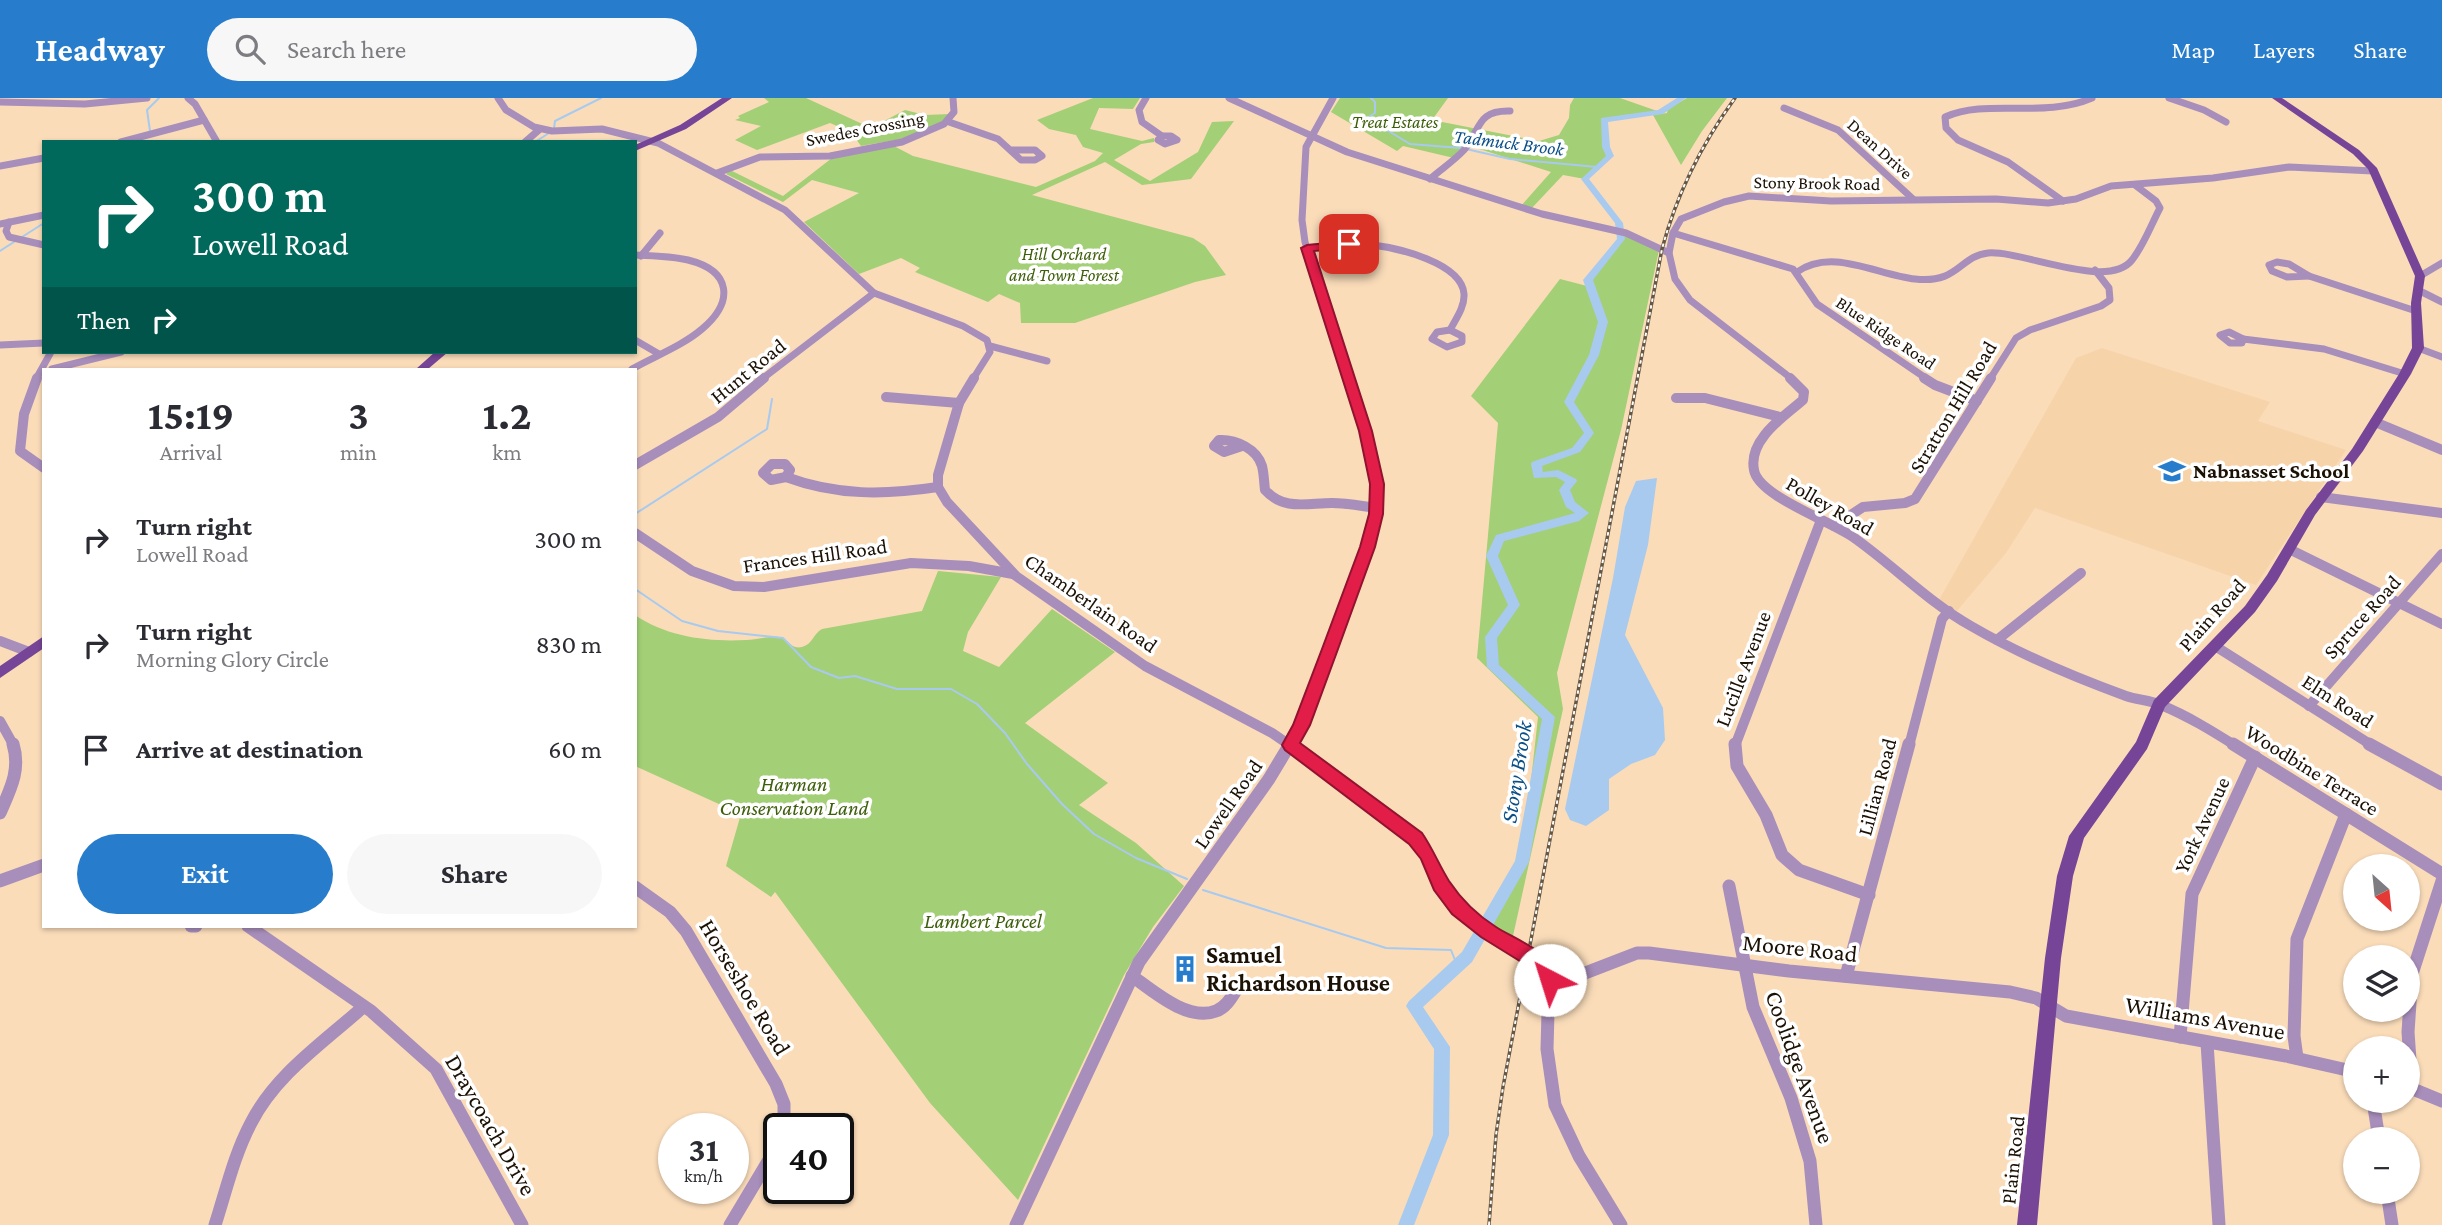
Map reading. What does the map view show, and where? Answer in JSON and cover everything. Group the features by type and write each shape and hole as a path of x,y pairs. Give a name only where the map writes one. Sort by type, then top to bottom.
{"main road":[{"path":"637,147 684,127 728,98"},
{"name":"Plain Road","path":"2027,1225 2053,958 2071,850 2084,823 2142,745 2159,704 2176,683 2249,609 2321,497 2375,422 2418,348 2416,311 2421,276 2373,171 2361,157 2276,98"},
{"path":"422,368 440,354"},
{"path":"0,673 42,642"}],"street":[{"path":"0,102 85,104 148,98"},
{"path":"188,98 195,104 216,140"},
{"path":"498,98 506,110 540,129 602,130 658,144 717,173 778,204 874,293 889,302 974,332 987,340 990,346 988,356 959,403 938,475 939,487 844,494 817,489 786,477"},
{"name":"Swedes Crossing","path":"717,173 760,157 815,158 929,134 949,122 957,108 953,98"},
{"path":"1146,98 1139,110 1142,122 1162,136"},
{"path":"1229,98 1347,152 1542,214 1626,233 1669,253 1673,233 1797,272 1817,262 1835,262 1910,278 1939,279 1954,273 1973,257 1993,253 2013,255 2054,267 2095,270 2122,268 2130,262 2158,212 2156,201 2135,184"},
{"name":"Lowell Road","path":"1016,1225 1132,976 1152,942 1291,745 1301,725 1367,547 1376,508 1377,484 1366,431 1307,248 1302,220 1305,156 1311,136 1333,98"},
{"path":"2063,201 2003,160 1968,145 1951,134 1945,125 1946,114 1963,103 1994,102 2058,107 2079,104 2092,98"},
{"path":"2169,98 2204,110 2225,121"},
{"name":"Dean Drive","path":"1784,108 1826,124 1852,142 1913,199"},
{"path":"1430,179 1454,158 1485,116 1494,112 1510,111"},
{"path":"129,140 204,120"},
{"path":"949,122 994,137 1011,150"},
{"path":"527,140 540,129"},
{"path":"0,166 42,158"},
{"name":"Stony Brook Road","path":"1673,233 1681,219 1724,202 1749,196 1831,201 1996,199 2042,203 2063,201 2106,187 2213,178 2295,166 2373,171"},
{"path":"0,224 42,215"},
{"path":"9,222 6,231 9,237 42,245"},
{"path":"638,256 660,233"},
{"path":"1307,248 1349,244 1378,245 1403,251 1448,269 1458,278 1464,294 1450,330"},
{"name":"Polley Road","path":"1669,253 1669,266 1683,292 1802,389 1803,400 1780,417 1760,441 1753,455 1754,473 1768,490 1872,550 1949,611 1997,640 2109,690 2159,704"},
{"path":"634,368 694,334 715,318 724,303 725,287 718,274 696,262 638,256"},
{"path":"2442,263 2421,276 2442,302"},
{"name":"Stratton Hill Road","path":"1834,526 1863,507 1905,503 1915,499 2019,336 2110,300 2109,288 2095,270"},
{"name":"Blue Ridge Road","path":"1797,272 1817,304 1828,313 1930,382 1977,401"},
{"path":"2309,276 2416,311"},
{"name":"Hunt Road","path":"637,463 718,418 760,381 874,293"},
{"path":"2243,339 2324,349 2405,374"},
{"path":"637,341 659,354"},
{"path":"0,345 42,343"},
{"path":"990,346 1047,361"},
{"path":"2418,348 2442,357"},
{"path":"56,368 113,354"},
{"path":"42,371 19,443 20,451 42,467"},
{"path":"886,397 959,403"},
{"path":"1675,398 1716,400 1780,417"},
{"path":"2375,422 2442,450"},
{"path":"1242,446 1258,459 1265,489 1278,501 1294,506 1336,503 1376,508"},
{"name":"Chamberlain Road","path":"939,487 956,513 1013,574 1145,666 1250,720 1291,745 1416,839 1428,855 1448,896 1482,928 1537,960 1548,971"},
{"path":"2321,497 2442,513"},
{"name":"Lucille Avenue","path":"1821,520 1739,732 1734,755 1739,771 1763,809 1779,850 1786,860 1807,874 1869,895"},
{"name":"Frances Hill Road","path":"637,534 692,571 734,586 764,587 911,563 970,566 1013,574"},
{"path":"2289,549 2442,624"},
{"name":"Spruce Road","path":"2309,706 2442,554"},
{"path":"1997,640 2081,573"},
{"name":"Lillian Road","path":"1846,976 1942,619 1949,611"},
{"path":"0,641 29,652"},
{"name":"Elm Road","path":"2215,646 2367,743 2442,784"},
{"name":"Woodbine Terrace","path":"2159,704 2211,729 2442,874"},
{"path":"0,721 14,743 18,761 0,813"},
{"name":"York Avenue","path":"2180,1037 2192,894 2255,757"},
{"path":"2297,1058 2294,1036 2297,939 2346,814"},
{"path":"0,881 42,866"},
{"path":"2408,1036 2412,974 2442,881"},
{"name":"Coolidge Avenue","path":"1729,886 1756,1017 1791,1098 1810,1161 1816,1225"},
{"name":"Horseshoe Road","path":"637,888 670,912 686,931 776,1084 783,1104 783,1113"},
{"name":"Draycoach Drive","path":"251,928 415,1046 436,1069 522,1225"},
{"name":"Moore Road","path":"1548,971 1580,975 1637,953 1649,953 2010,992 2036,998 2049,1006"},
{"path":"1548,971 1548,1067 1555,1105 1579,1156 1622,1225"},
{"path":"1132,976 1174,1005 1195,1012 1225,1007 1238,987"},
{"name":"Williams Avenue","path":"2049,1006 2066,1016 2343,1069"},
{"path":"215,1225 247,1130 259,1108 288,1073 363,1007"},
{"path":"2207,1043 2219,1225"},
{"path":"2420,1092 2442,1101"},
{"path":"730,1225 763,1170"},
{"path":"2389,1204 2392,1225"}],"shaded area":[{"name":"Nabnasset School","path":"2102,348 2270,402 2258,421 2346,450 2256,585 2035,508 2006,553 1956,612 1939,600 2076,358"}],"green space":[{"path":"764,98 806,98 871,128 905,110 925,115 951,114 933,129 897,140 861,146 851,132 830,123 757,150 735,140 761,126 735,120 740,118 738,116 769,102"},
{"name":"Hill Orchard and Town Forest","path":"1093,98 1140,98 1133,109 1099,108 1090,129 1142,141 1154,138 1154,142 1141,144 1114,160 1150,181 1198,152 1212,122 1234,121 1191,179 1142,185 1105,162 1032,195 1193,238 1205,246 1226,275 1195,282 1075,323 1021,323 1020,303 999,294 988,302 915,272 920,268 901,258 859,274 804,222 859,193 812,180 783,202 726,174 730,170 783,196 832,158 892,145 913,156 1036,187 1095,161 1103,153 1083,147 1076,135 1049,129 1037,120"},
{"name":"Treat Estates","path":"1340,98 1448,98 1432,120 1539,141 1559,135 1569,118 1570,105 1574,98 1620,98 1660,112 1605,120 1606,147 1610,156 1585,179 1563,175 1530,210 1520,207 1551,172 1467,145 1454,158 1403,146 1397,151 1331,112"},
{"path":"1687,98 1727,98 1681,165 1653,115 1667,113 1668,109"},
{"path":"1626,233 1659,250 1621,430 1557,673 1563,709 1511,945 1487,931 1522,862 1538,717 1477,658 1498,423 1471,396 1560,279 1591,287 1588,280"},
{"name":"Lambert Parcel","path":"938,571 1001,577 968,632 963,651 999,667 1052,609 1115,652 1025,723 1108,783 1079,805 1136,843 1184,886 1153,927 1124,975 1018,1200 930,1103 775,892 771,897 726,866 741,814 637,767 637,616 674,633 703,639 750,640 779,637 795,647 802,647 822,629 922,611"}],"water":[{"path":"1657,478 1648,545 1625,635 1663,708 1665,740 1655,755 1631,764 1609,779 1609,810 1586,826 1570,820 1565,809 1625,507 1636,481"}],"waterway":[{"path":"150,131 147,110 159,98"},
{"path":"554,128 555,121 601,98"},
{"name":"Tadmuck Brook","path":"1371,98 1375,102 1375,113 1367,118 1410,144 1461,148"},
{"name":"Stony Brook","path":"1406,1225 1441,1135 1442,1047 1414,1006 1467,957 1522,862 1549,717 1493,667 1491,637 1514,605 1492,556 1500,538 1575,518 1583,513 1570,504 1564,490 1572,481 1558,473 1538,476 1536,464 1576,450 1589,433 1569,402 1594,355 1603,322 1588,280 1621,239 1619,223 1585,179 1610,156 1606,147 1604,120 1660,112 1682,98"},
{"path":"538,140 549,133"},
{"name":"Tadmuck Brook","path":"1466,149 1510,159 1597,167"},
{"path":"22,237 42,224"},
{"path":"0,251 14,242"},
{"path":"637,513 767,429 772,399"},
{"path":"637,590 682,621 718,631 783,638 811,667 839,678 855,676 897,689 951,689 977,704 1005,733 1027,764 1062,804 1094,834 1136,858 1187,879"},
{"path":"1203,890 1386,948 1451,950 1457,965"}],"railway":[{"path":"1489,1225 1496,1135 1503,1087 1662,249 1691,170 1735,98"}],"place":[{"name":"Nabnasset School","path":"2172,471"},
{"name":"Samuel Richardson House","path":"1185,969"}],"route":[{"path":"1349,244 1307,248 1366,431 1377,484 1376,514 1367,547 1330,649 1291,745 1377,807 1416,839 1428,855 1448,896 1459,908 1487,932 1543,965 1550,980"}],"park label":[{"name":"Harman Conservation Land","path":"794,796"}]}
